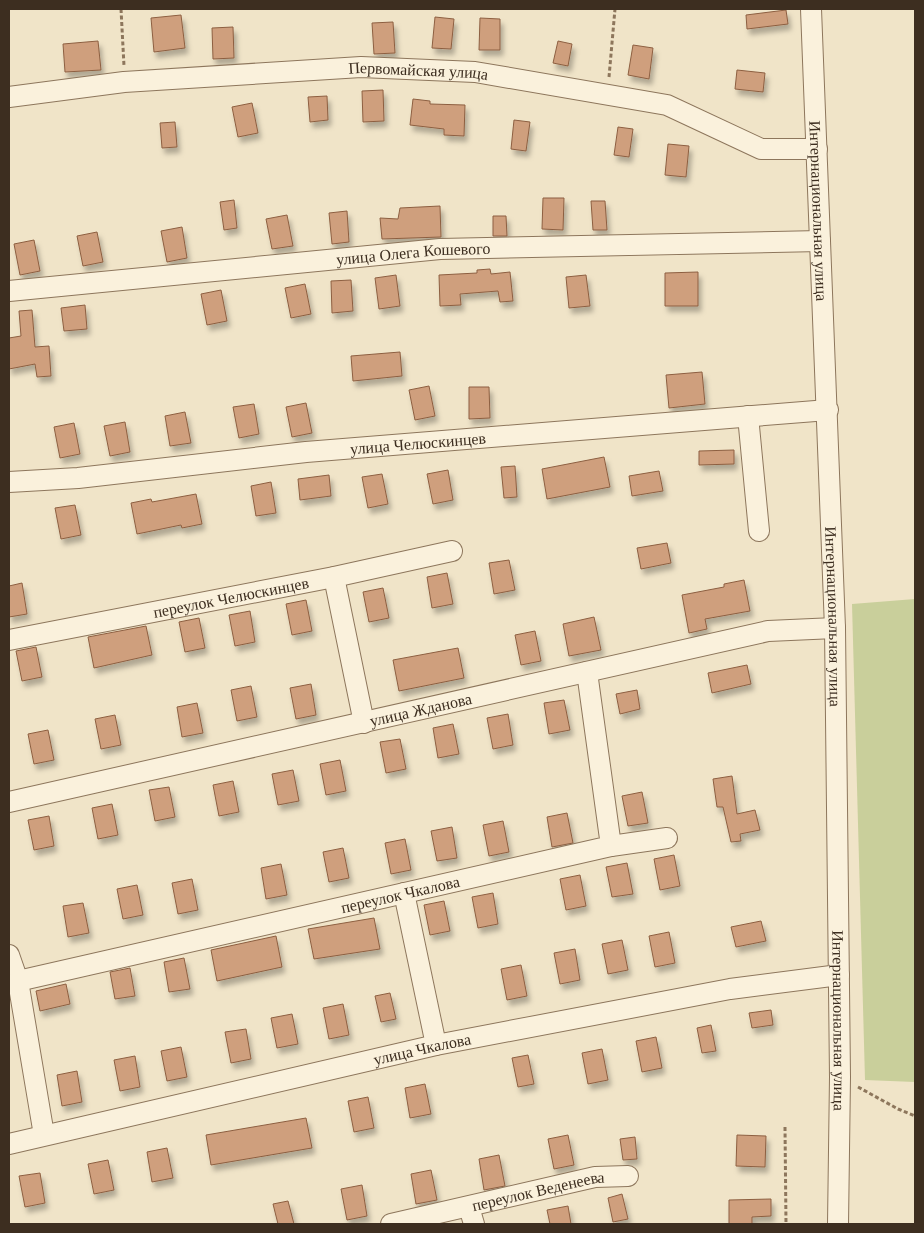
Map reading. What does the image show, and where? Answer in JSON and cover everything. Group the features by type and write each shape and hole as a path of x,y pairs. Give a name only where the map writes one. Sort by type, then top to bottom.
{"street":[{"name":"Интернациональная улица","path":"811,9 835,628 840,1077 838,1224"},
{"name":"Первомайская улица","path":"9,97 124,82 361,67 475,72 668,104 761,148 817,149"},
{"name":"улица Олега Кошевого","path":"9,291 440,249 820,241"},
{"name":"улица Челюскинцев","path":"9,482 78,478 306,452 828,410"},
{"path":"748,416 759,531"},
{"name":"переулок Челюскинцев","path":"9,640 334,577 452,551"},
{"path":"334,577 364,723"},
{"name":"улица Жданова","path":"9,802 768,630 835,628"},
{"path":"587,672 611,846"},
{"name":"переулок Чкалова","path":"18,980 611,846 667,838"},
{"path":"404,893 436,1045"},
{"path":"9,956 18,980 44,1135"},
{"name":"улица Чкалова","path":"9,1144 241,1092 436,1045 730,989 839,975"},
{"name":"переулок Веденеева","path":"391,1224 472,1216 595,1177 628,1176"}],"path":[{"path":"121,9 124,82"},
{"path":"608,93 615,9"},
{"path":"840,1077 898,1109 915,1116"},
{"path":"785,1127 786,1224"}],"green space":[{"path":"915,599 915,1082 865,1080 852,604"}],"building":[{"path":"786,10 788,24 747,29 746,15"},
{"path":"181,15 185,48 154,52 151,18"},
{"path":"435,17 454,19 451,49 432,48"},
{"path":"480,18 500,19 500,50 479,50"},
{"path":"393,22 395,53 374,54 372,23"},
{"path":"233,27 234,58 213,59 212,28"},
{"path":"98,41 101,70 65,72 63,44"},
{"path":"558,41 572,44 568,66 553,63"},
{"path":"633,45 653,48 649,79 628,75"},
{"path":"737,70 765,73 763,92 735,89"},
{"path":"383,90 384,121 363,122 362,91"},
{"path":"327,96 328,120 310,122 308,97"},
{"path":"413,99 430,101 430,104 465,105 464,136 444,135 444,129 410,125"},
{"path":"252,103 258,133 238,137 232,107"},
{"path":"514,120 530,122 526,151 511,149"},
{"path":"175,122 177,147 162,148 160,123"},
{"path":"618,127 633,129 629,157 614,155"},
{"path":"668,144 689,146 686,177 665,175"},
{"path":"543,198 564,198 563,230 542,229"},
{"path":"234,200 237,228 224,230 220,202"},
{"path":"591,201 605,201 607,230 593,230"},
{"path":"440,206 441,237 382,239 380,218 398,219 400,208"},
{"path":"347,211 349,242 332,244 329,213"},
{"path":"287,215 293,246 272,249 266,219"},
{"path":"493,216 506,216 507,236 493,236"},
{"path":"182,227 187,258 167,262 161,231"},
{"path":"97,232 103,262 83,266 77,236"},
{"path":"34,240 40,271 20,275 14,244"},
{"path":"490,269 491,274 510,272 513,301 500,302 498,291 460,294 461,305 440,306 439,275 477,273 477,270"},
{"path":"698,272 698,306 665,306 665,273"},
{"path":"396,275 400,306 379,309 375,278"},
{"path":"586,275 590,306 569,308 566,277"},
{"path":"351,280 353,311 332,313 331,281"},
{"path":"305,284 311,314 291,318 285,288"},
{"path":"221,290 227,321 207,325 201,294"},
{"path":"85,305 87,329 64,331 61,308"},
{"path":"32,310 35,347 49,346 51,376 37,377 35,364 9,369 9,338 21,336 19,311"},
{"path":"400,352 402,376 353,381 351,356"},
{"path":"702,372 705,404 669,408 666,375"},
{"path":"429,386 435,416 415,420 409,390"},
{"path":"469,387 489,387 490,418 469,419"},
{"path":"306,403 312,433 292,437 286,407"},
{"path":"254,404 259,434 239,438 233,407"},
{"path":"185,412 191,443 170,446 165,416"},
{"path":"125,422 130,452 110,456 104,426"},
{"path":"74,423 80,454 60,458 54,427"},
{"path":"734,450 734,464 699,465 699,451"},
{"path":"604,457 610,487 547,499 542,469"},
{"path":"515,466 517,497 504,498 501,467"},
{"path":"448,470 453,500 433,504 427,474"},
{"path":"659,471 663,491 632,496 629,476"},
{"path":"382,474 388,504 368,508 362,477"},
{"path":"329,475 331,496 300,500 298,479"},
{"path":"271,482 276,513 256,516 251,486"},
{"path":"196,494 202,524 182,528 181,525 137,534 131,503 151,499 152,502"},
{"path":"75,505 81,535 61,539 55,508"},
{"path":"667,543 671,563 641,569 637,548"},
{"path":"509,560 515,590 494,594 489,563"},
{"path":"447,573 453,604 432,608 427,577"},
{"path":"744,580 750,611 705,619 707,629 689,633 682,595 724,587 724,584"},
{"path":"22,583 27,614 9,617 9,586"},
{"path":"383,588 389,618 369,622 363,592"},
{"path":"306,600 312,631 292,635 286,604"},
{"path":"250,611 255,642 235,646 229,615"},
{"path":"594,617 601,650 569,656 563,624"},
{"path":"199,618 205,648 185,652 179,622"},
{"path":"146,626 152,655 94,668 88,637"},
{"path":"535,631 541,661 521,665 515,635"},
{"path":"36,647 42,677 22,681 16,651"},
{"path":"458,648 464,678 399,691 393,660"},
{"path":"747,665 751,684 712,693 708,673"},
{"path":"311,684 316,715 296,719 290,688"},
{"path":"251,686 257,717 237,721 231,690"},
{"path":"637,690 640,709 620,714 616,694"},
{"path":"564,700 570,730 549,734 544,703"},
{"path":"197,703 203,733 182,737 177,707"},
{"path":"508,714 513,745 493,749 487,718"},
{"path":"115,715 121,745 101,749 95,719"},
{"path":"453,724 459,754 438,758 433,728"},
{"path":"48,730 54,760 34,764 28,734"},
{"path":"400,739 406,769 386,773 380,742"},
{"path":"340,760 346,791 326,795 320,764"},
{"path":"293,770 299,801 278,805 272,774"},
{"path":"732,776 737,814 755,810 760,830 740,834 741,841 731,842 723,807 717,807 713,779"},
{"path":"233,781 239,812 219,816 213,785"},
{"path":"169,787 175,817 155,821 149,790"},
{"path":"642,792 648,823 628,826 622,796"},
{"path":"112,804 118,835 98,839 92,808"},
{"path":"567,813 573,843 552,847 547,817"},
{"path":"49,816 54,846 34,850 28,820"},
{"path":"503,821 509,852 489,856 483,825"},
{"path":"452,827 457,858 437,861 431,831"},
{"path":"405,839 411,870 391,874 385,843"},
{"path":"343,848 349,878 329,882 323,852"},
{"path":"674,855 680,886 660,890 654,859"},
{"path":"627,863 633,894 612,897 606,867"},
{"path":"281,864 287,895 266,899 261,868"},
{"path":"580,875 586,906 566,910 560,879"},
{"path":"192,879 198,910 178,914 172,883"},
{"path":"137,885 143,915 123,919 117,889"},
{"path":"493,893 498,924 478,928 472,897"},
{"path":"444,901 450,931 430,935 424,905"},
{"path":"83,903 89,933 68,937 63,906"},
{"path":"374,918 380,949 314,959 308,929"},
{"path":"761,921 766,941 736,947 731,927"},
{"path":"669,932 675,963 655,967 649,936"},
{"path":"276,936 282,967 217,981 211,950"},
{"path":"622,940 628,970 608,974 602,944"},
{"path":"575,949 580,980 560,984 554,953"},
{"path":"184,958 190,989 169,992 164,962"},
{"path":"521,965 527,996 507,1000 501,969"},
{"path":"130,968 135,996 115,999 110,972"},
{"path":"66,984 70,1004 40,1011 36,991"},
{"path":"390,993 396,1019 381,1022 375,996"},
{"path":"343,1004 349,1035 329,1039 323,1008"},
{"path":"771,1010 773,1025 752,1028 749,1013"},
{"path":"292,1014 298,1044 277,1048 271,1018"},
{"path":"711,1025 716,1051 702,1053 697,1028"},
{"path":"246,1029 251,1059 231,1063 225,1032"},
{"path":"656,1037 662,1068 642,1072 636,1041"},
{"path":"181,1047 187,1077 167,1081 161,1051"},
{"path":"602,1049 608,1080 588,1084 582,1053"},
{"path":"528,1055 534,1084 518,1087 512,1058"},
{"path":"135,1056 140,1087 120,1091 114,1060"},
{"path":"77,1071 82,1102 62,1106 57,1075"},
{"path":"425,1084 431,1114 410,1118 405,1088"},
{"path":"368,1097 374,1128 354,1132 348,1101"},
{"path":"306,1118 312,1148 211,1165 206,1135"},
{"path":"568,1135 574,1165 554,1169 548,1139"},
{"path":"737,1135 766,1136 765,1167 736,1166"},
{"path":"635,1137 637,1159 623,1160 620,1139"},
{"path":"167,1148 173,1178 152,1182 147,1152"},
{"path":"499,1155 505,1186 484,1190 479,1159"},
{"path":"108,1160 114,1190 94,1194 88,1164"},
{"path":"431,1170 437,1200 416,1204 411,1174"},
{"path":"40,1173 45,1203 25,1207 19,1176"},
{"path":"362,1185 367,1216 347,1220 341,1189"},
{"path":"622,1194 628,1219 613,1222 608,1198"},
{"path":"771,1199 771,1216 752,1217 752,1224 729,1224 729,1200"},
{"path":"288,1201 294,1224 278,1224 273,1204"},
{"path":"568,1206 571,1224 550,1224 547,1210"}]}
